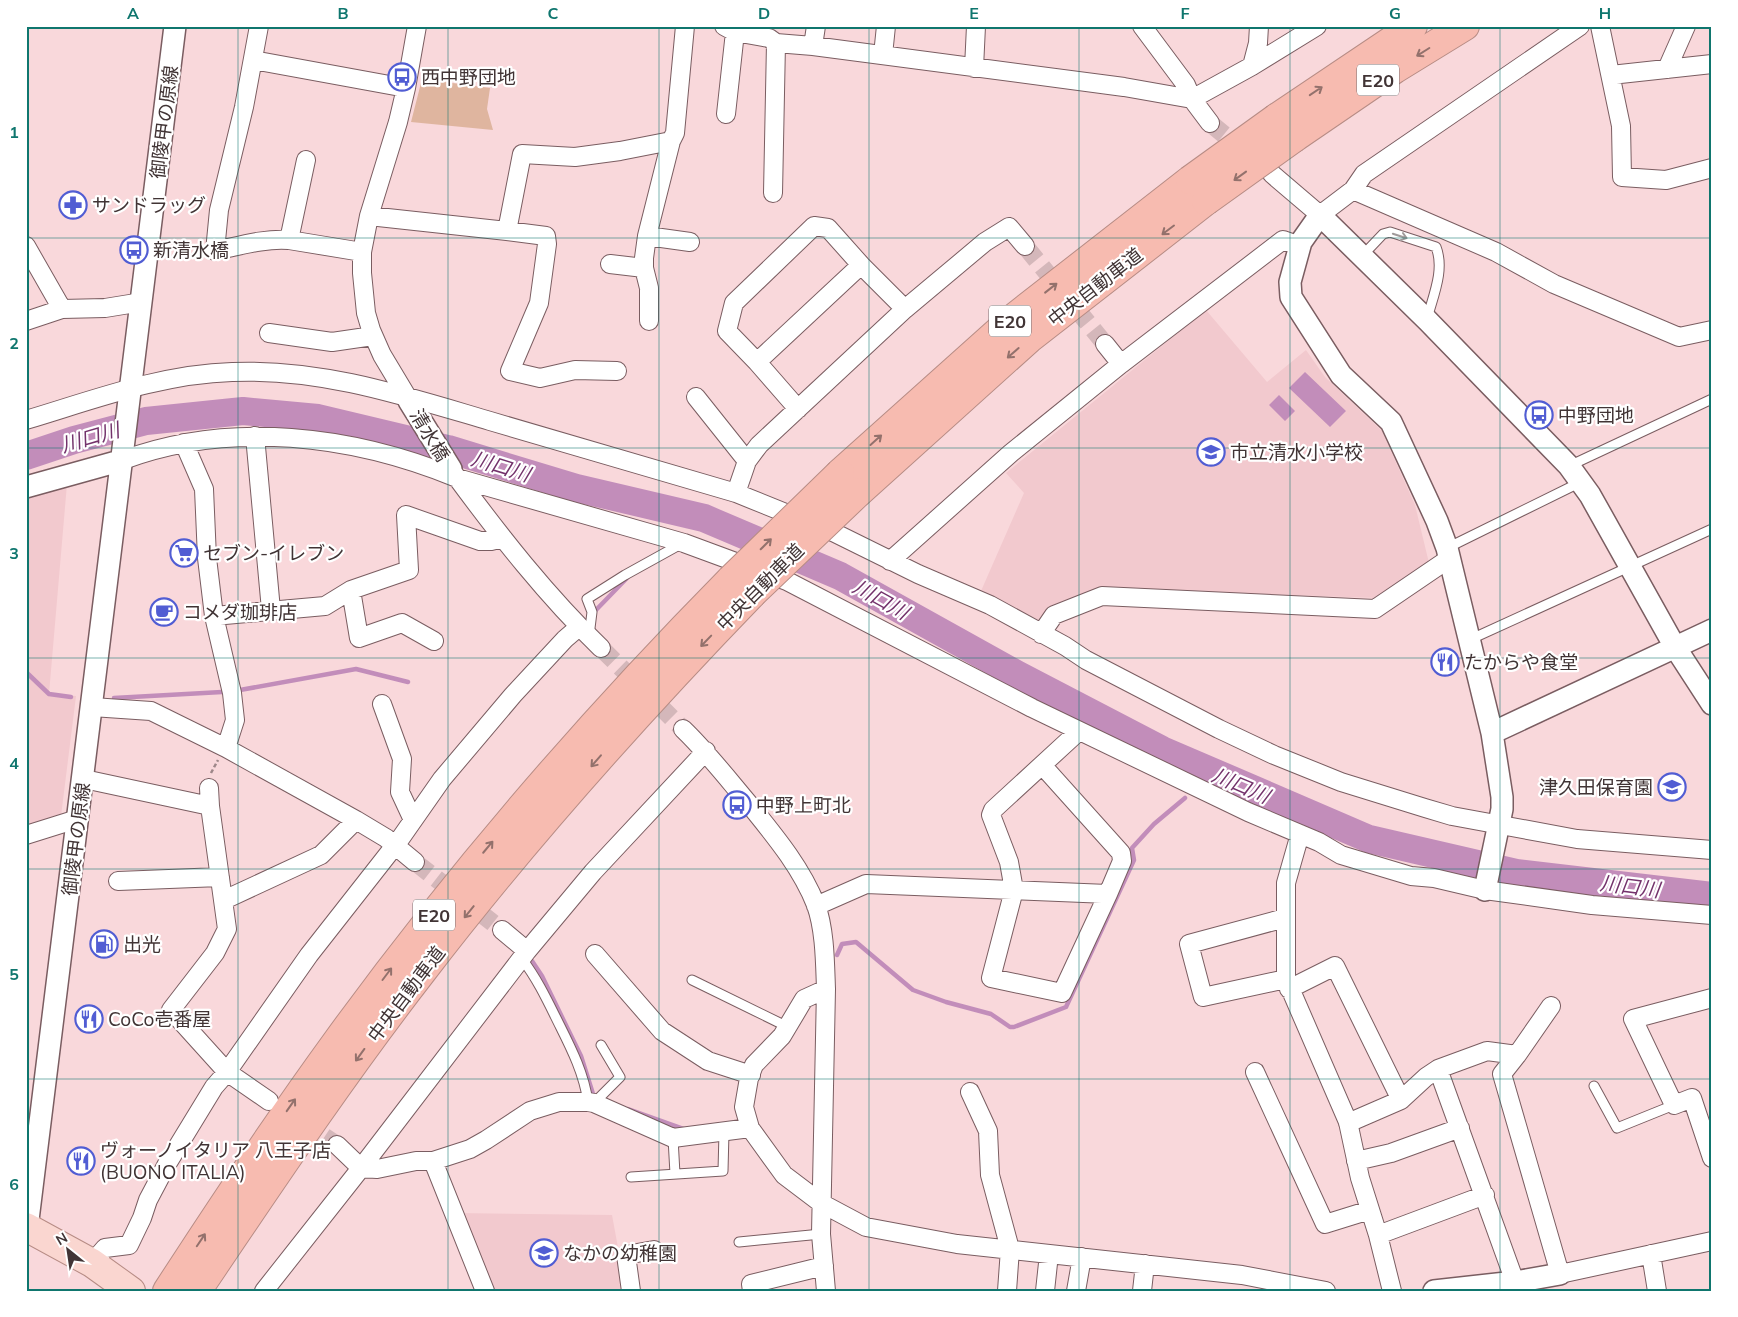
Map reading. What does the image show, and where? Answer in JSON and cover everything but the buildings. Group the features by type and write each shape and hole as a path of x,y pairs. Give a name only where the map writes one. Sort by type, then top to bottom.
{"highway":[{"name":"中央自動車道","path":"179,1288 281,1119 338,1039 465,875 530,797 656,655 742,586 1012,319 1285,128 1413,26"},
{"name":"中央自動車道","path":"1285,128 1373,84 1465,26"}],"main road":[{"path":"27,1228 92,1263 131,1291"}],"street":[{"name":"御陵甲の原線","path":"27,1228 77,819 84,779 175,26"},
{"path":"259,26 244,107 219,210 216,252 280,239 362,252"},
{"path":"408,399 373,336 366,313 362,252 368,216 398,122 417,26"},
{"path":"649,321 648,288 644,268 647,236 670,141 675,133 686,26"},
{"path":"813,46 816,26"},
{"path":"883,55 886,26"},
{"path":"974,68 976,26"},
{"path":"1142,26 1186,85 1192,99 1210,124"},
{"path":"1252,66 1258,43 1259,26"},
{"path":"726,114 729,29 772,36 813,46 1124,87 1192,99 1252,66 1316,26"},
{"path":"1485,888 1502,809 1502,797 1492,733 1449,553 1437,521 1390,422 1341,376 1291,297 1290,282 1300,246 1320,215 1353,190 1364,174 1580,26"},
{"path":"1600,26 1622,126 1622,177 1666,180 1712,168"},
{"path":"1667,69 1686,26"},
{"path":"772,36 773,193"},
{"path":"253,60 406,88"},
{"path":"1611,75 1712,64"},
{"path":"507,231 522,154 575,157 620,152 670,141"},
{"path":"289,240 306,160"},
{"path":"1272,174 1320,215 1362,256 1575,474 1631,566 1674,647 1712,704"},
{"path":"1353,190 1496,252 1554,284 1679,336 1712,330"},
{"path":"368,216 546,236 547,244 539,302 510,371 540,378 576,370 617,371"},
{"path":"798,408 727,331 734,303 814,226 828,228 861,265 905,309"},
{"path":"736,493 747,461 768,436 905,309 985,242 1008,227 1024,246"},
{"path":"647,236 690,242"},
{"path":"890,561 1011,453 1122,364 1283,240 1300,246"},
{"path":"26,246 62,309"},
{"path":"610,264 644,268"},
{"path":"757,362 861,265"},
{"path":"26,321 62,309 105,308 142,302"},
{"path":"269,333 332,342 373,336"},
{"path":"1105,344 1122,364"},
{"path":"26,420 192,375 232,372 278,372 335,379 736,493 835,533 890,561 990,605 1139,688 1274,755 1341,782 1498,828 1577,839 1712,850"},
{"path":"696,397 747,461"},
{"name":"清水橋","path":"408,399 454,473"},
{"path":"26,487 123,455 138,454 184,443 256,436 303,438 344,444 425,464 684,543 787,581 1079,731 1248,812 1319,842 1341,855 1411,876 1434,878 1485,888 1592,905 1712,915"},
{"path":"256,436 271,610"},
{"path":"184,443 204,490 206,558 214,616 233,702 235,720 226,748"},
{"path":"454,473 542,586 590,637"},
{"path":"214,616 324,606 351,590 409,570 406,515 480,541 503,538"},
{"path":"1041,634 1054,615 1102,596 1375,609 1449,553"},
{"path":"351,590 359,638 402,623 434,640"},
{"path":"1492,733 1712,630"},
{"path":"92,1263 105,1248 129,1245 148,1200 167,1164 214,1087 227,1072 310,955 396,846 412,820 442,779 513,695 565,639 590,637"},
{"path":"382,704 402,759 400,792 412,820"},
{"path":"92,707 151,711 226,748 356,820 396,846 415,862"},
{"path":"684,729 706,751 767,827 796,866 816,906 825,950 826,988 821,1234 826,1291"},
{"path":"1042,765 1120,853 1122,861 1062,993 991,978 1014,890 1009,862 991,814 993,810 1079,731"},
{"path":"264,1291 524,955 592,872 706,751"},
{"path":"84,779 210,806"},
{"path":"209,788 227,929 215,953 171,1010 227,1072 269,1101"},
{"path":"26,835 77,819"},
{"path":"224,900 321,855 356,820"},
{"path":"1300,834 1286,883 1287,984 1348,1123 1356,1161 1392,1291"},
{"path":"118,881 220,877"},
{"path":"816,906 866,884 1108,894"},
{"path":"1285,918 1189,944 1203,997 1287,984 1335,966 1401,1100"},
{"path":"502,930 524,955"},
{"path":"595,954 662,1031 708,1061 751,1075"},
{"path":"826,988 804,1000 782,1036 754,1065 744,1107 750,1128 784,1176 822,1203 866,1227 957,1244 1242,1275 1326,1291"},
{"path":"1712,998 1633,1019 1674,1105 1692,1098 1712,1158"},
{"path":"1551,1006 1517,1056 1502,1074 1560,1274"},
{"path":"1348,1123 1401,1100 1426,1077 1438,1069 1486,1051 1517,1056"},
{"path":"1438,1069 1518,1286"},
{"path":"1255,1072 1325,1224 1370,1210"},
{"path":"970,1092 988,1131 990,1176 1010,1249 1007,1291"},
{"path":"337,1145 361,1168 377,1169 433,1161 470,1149 530,1111 559,1102 591,1102 673,1138 750,1128"},
{"path":"1356,1161 1392,1153 1460,1128"},
{"path":"433,1161 485,1291"},
{"path":"1378,1235 1485,1195"},
{"path":"1434,1291 1518,1286 1560,1274 1712,1242"},
{"path":"631,1291 626,1255 654,1250"},
{"path":"1045,1291 1049,1254"},
{"path":"1651,1254 1657,1291"},
{"path":"1076,1291 1082,1257"},
{"path":"1142,1291 1145,1264"},
{"path":"752,1291 751,1284 824,1266"}],"lane":[{"path":"1362,256 1382,234 1390,232 1436,247 1440,267 1426,320"},
{"path":"1449,553 1575,474 1712,399"},
{"path":"1469,640 1712,529"},
{"path":"590,637 592,612 587,599 625,575 684,543"},
{"path":"524,955 576,1060 591,1102 620,1077 601,1045"},
{"path":"692,980 788,1027"},
{"path":"1594,1086 1617,1128 1674,1105"},
{"path":"631,1177 723,1171 724,1132"},
{"path":"673,1138 675,1174"},
{"path":"740,1242 821,1234"}],"path":[{"path":"209,788 211,786 210,771 226,748"}],"shaded area":[{"path":"422,79 490,88 487,109 493,130 411,122"},
{"name":"市立清水小学校","path":"1206,310 1267,382 1306,350 1325,377 1382,431 1415,505 1429,563 1378,598 1099,588 1048,608 1041,621 981,591 1024,493 1006,473"},
{"path":"1305,372 1346,411 1330,427 1289,388"},
{"path":"1279,395 1295,411 1285,421 1269,405"},
{"path":"67,484 49,694 76,696 61,816 26,826 26,495"},
{"name":"なかの幼稚園","path":"454,1213 612,1215 626,1291 485,1291"}],"waterway":[{"name":"川口川","path":"26,456 74,440 146,421 243,411 318,418 448,449 576,488 704,518 840,576 1018,675 1162,750 1369,839 1516,873 1712,896"},
{"path":"595,611 627,578"},
{"path":"240,690 356,669 408,682"},
{"path":"26,672 49,694 71,697"},
{"path":"114,698 222,692"},
{"path":"837,955 842,944 856,942 913,990 946,1002 991,1014 1010,1027 1066,1007 1134,860 1132,848 1154,824 1185,798"},
{"path":"532,961 542,976 581,1056 593,1094"},
{"path":"628,1109 684,1129"}],"tunnel":[{"path":"1210,123 1244,151"},
{"path":"1025,246 1105,344"},
{"path":"601,648 683,729"},
{"path":"415,862 502,930"},
{"path":"302,1122 337,1145"}],"place":[{"name":"西中野団地","path":"402,77"},
{"name":"サンドラッグ","path":"73,205"},
{"name":"新清水橋","path":"134,250"},
{"name":"中野団地","path":"1539,415"},
{"name":"市立清水小学校","path":"1211,452"},
{"name":"セブン-イレブン","path":"184,553"},
{"name":"コメダ珈琲店","path":"164,612"},
{"name":"たからや食堂","path":"1445,662"},
{"name":"津久田保育園","path":"1672,787"},
{"name":"中野上町北","path":"737,805"},
{"name":"出光","path":"104,944"},
{"name":"CoCo壱番屋","path":"89,1019"},
{"name":"ヴォーノイタリア 八王子店 (BUONO ITALIA)","path":"81,1161"},
{"name":"なかの幼稚園","path":"544,1253"}]}
